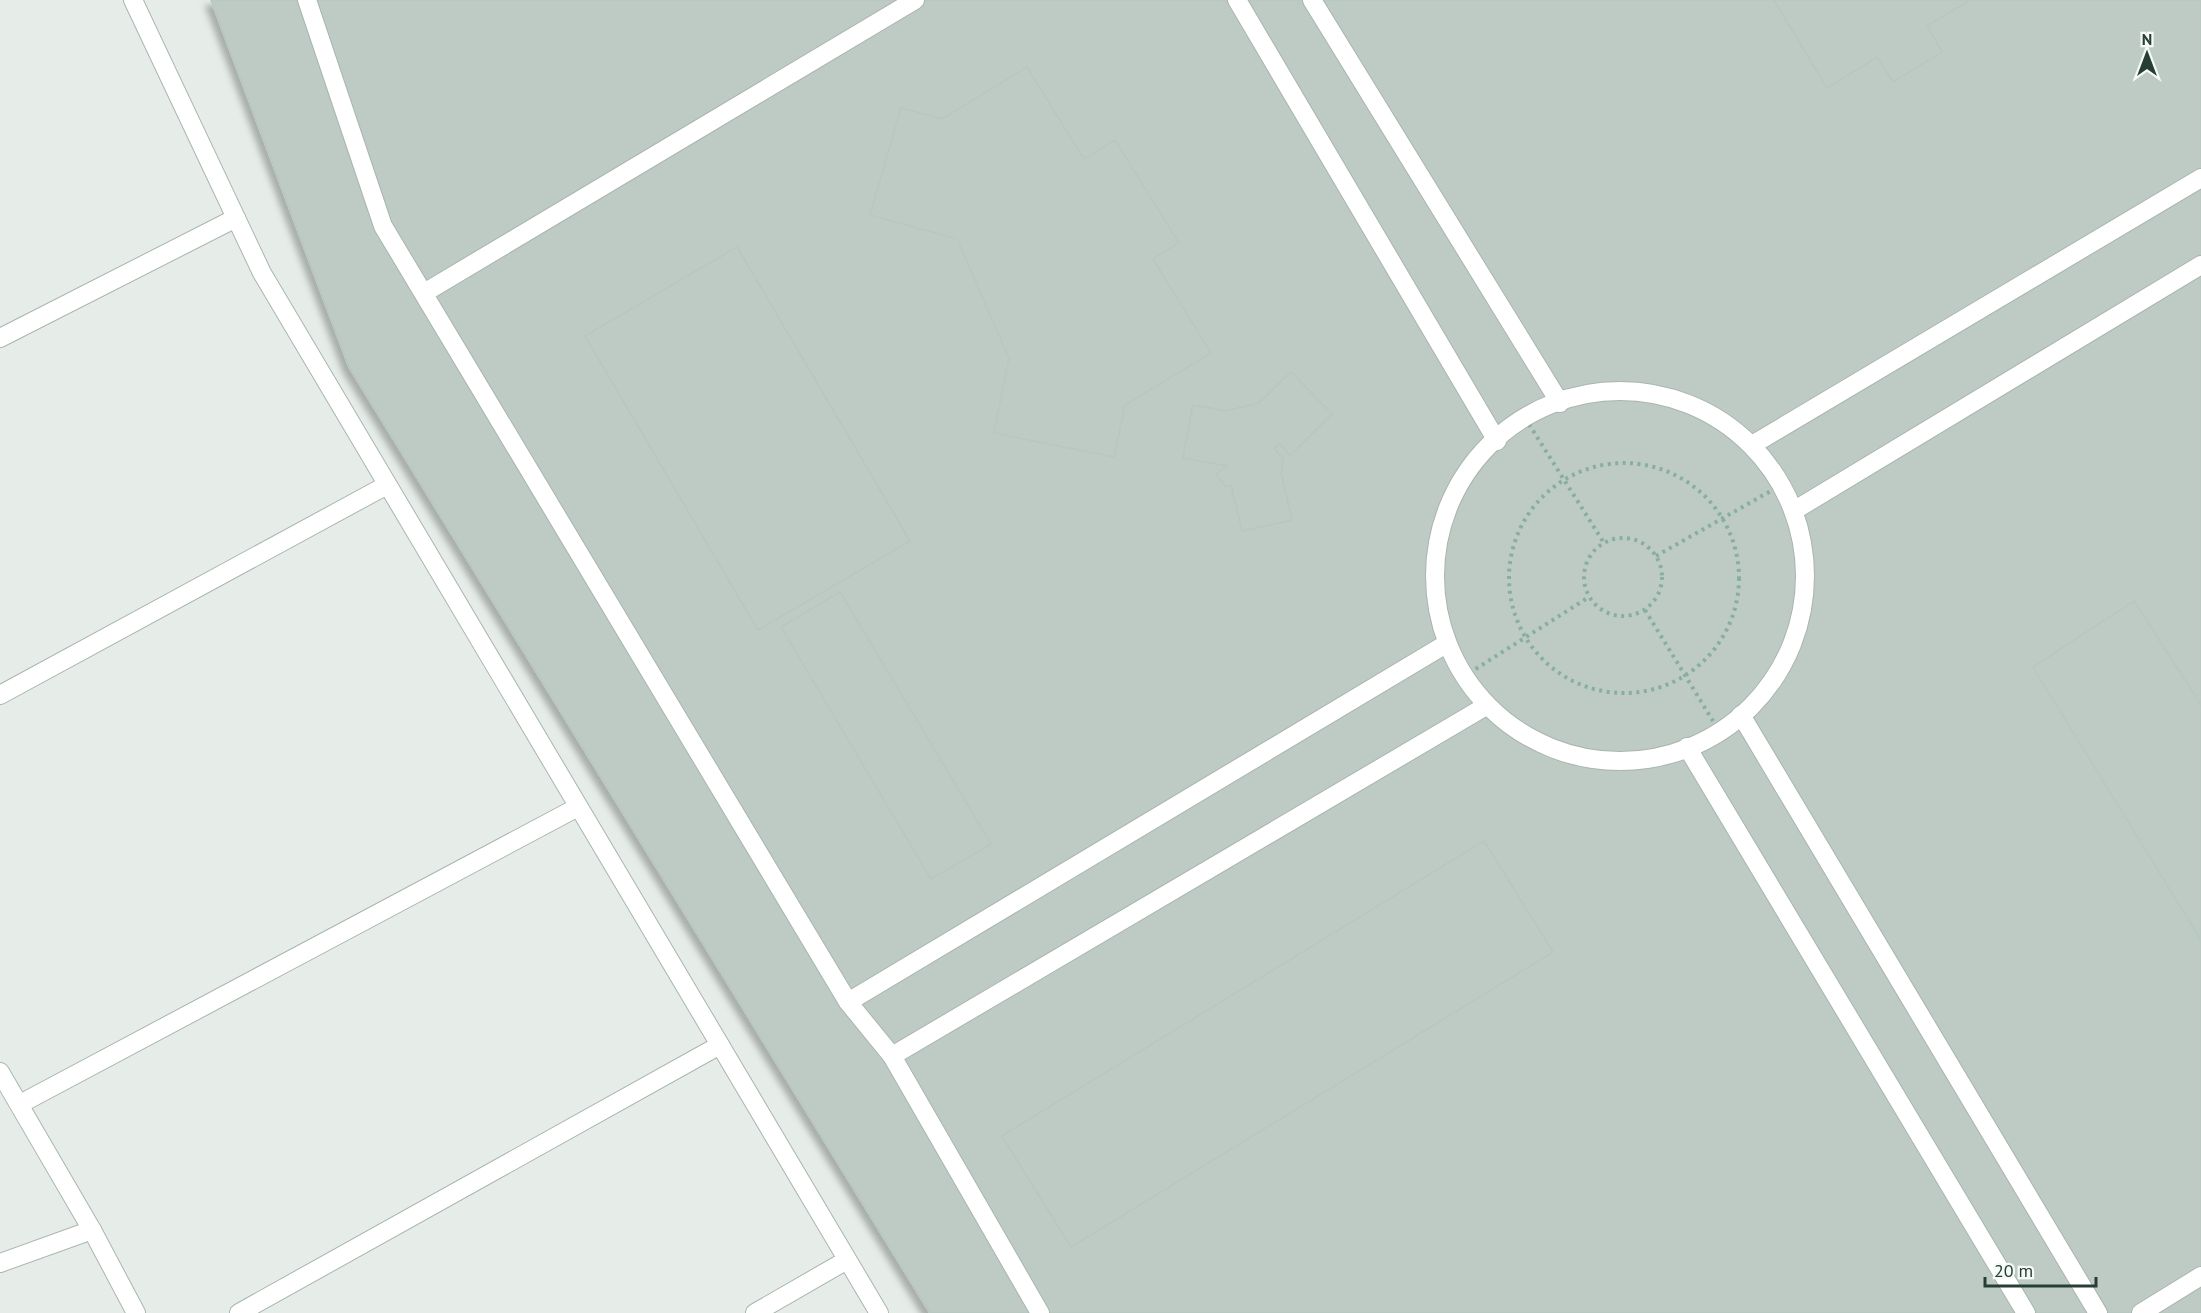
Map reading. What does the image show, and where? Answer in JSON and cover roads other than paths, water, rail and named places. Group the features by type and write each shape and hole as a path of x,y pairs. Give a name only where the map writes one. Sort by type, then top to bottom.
{"street":[{"path":"133,0 262,273 879,1313"},
{"path":"307,0 383,226 849,1002 892,1056 1040,1313"},
{"path":"424,293 915,0"},
{"path":"1237,0 1497,441"},
{"path":"1312,0 1560,402"},
{"path":"1752,445 2201,178"},
{"path":"0,338 236,218"},
{"path":"1795,510 2201,265"},
{"path":"1639,392 1700,409 1752,445 1782,484 1795,510 1807,572 1797,635 1767,691 1720,733 1662,758 1598,761 1538,743 1486,706 1463,676 1446,644 1433,582 1442,520 1472,464 1518,421 1560,402 1576,396 1639,392"},
{"path":"0,695 387,485"},
{"path":"849,1002 1446,644"},
{"path":"892,1056 1486,706"},
{"path":"1741,715 2098,1313"},
{"path":"1687,747 2026,1313"},
{"path":"20,1104 578,807"},
{"path":"240,1313 720,1045"},
{"path":"2,1079 20,1104 92,1230 136,1313"},
{"path":"0,1263 92,1230"},
{"path":"755,1313 847,1260"},
{"path":"2141,1313 2201,1276"}]}
